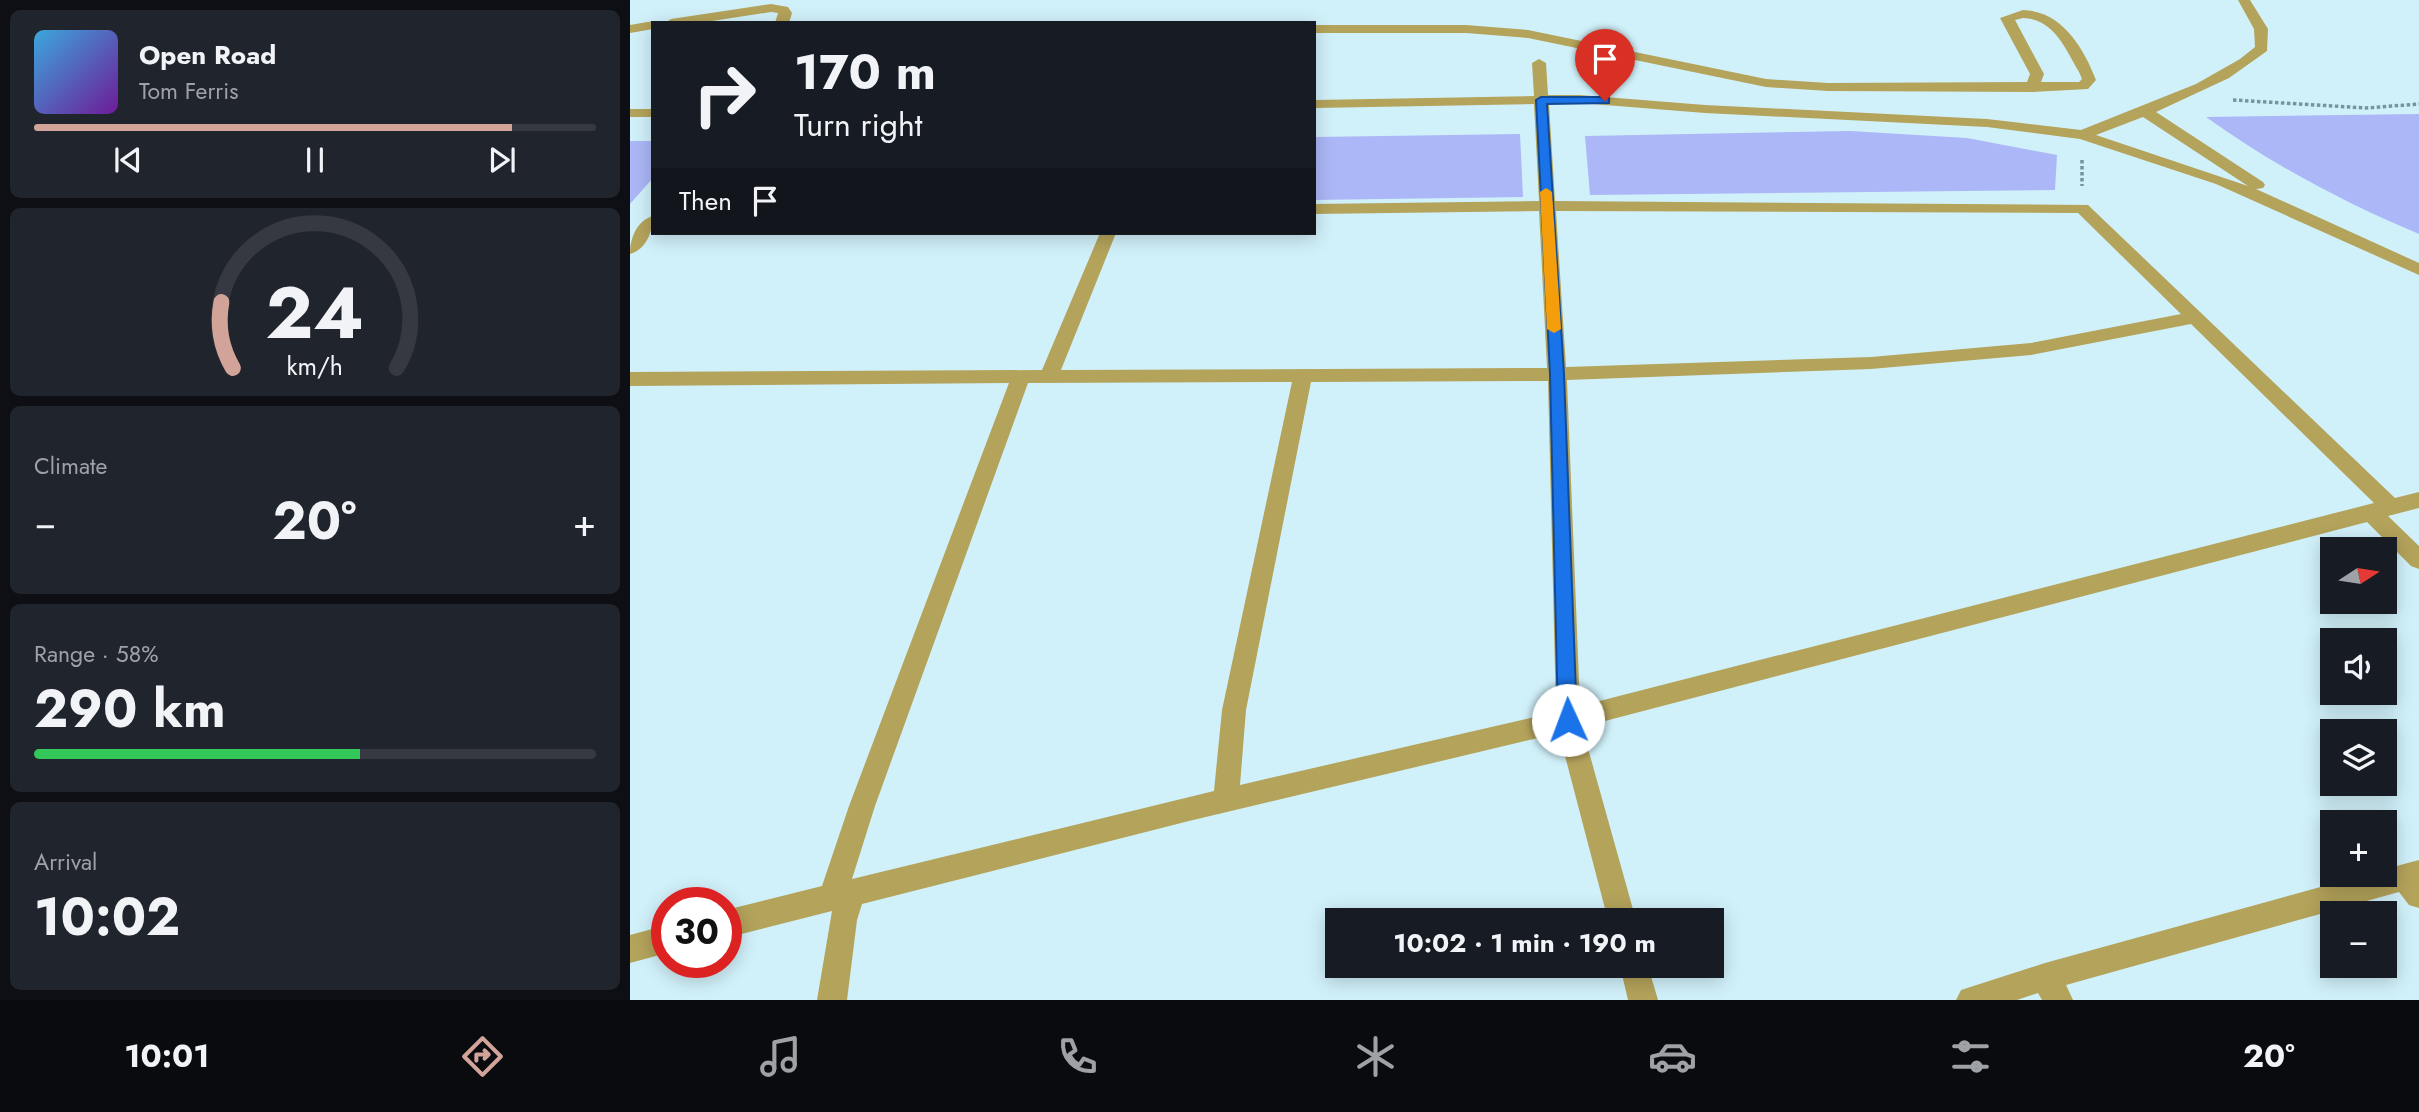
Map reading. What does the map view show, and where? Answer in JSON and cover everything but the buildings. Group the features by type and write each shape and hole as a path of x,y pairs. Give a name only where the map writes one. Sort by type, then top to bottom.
{"street":[{"path":"2082,135 2244,65 2262,48 2261,29 2244,0"},
{"path":"684,21 771,8 785,13 783,21"},
{"path":"1316,29 1466,29 1528,34 1766,83 1828,87 2032,88 2083,86 2089,80 2054,19 2041,13 2019,12 2007,18 2037,74 2032,88"},
{"path":"630,29 651,25"},
{"path":"630,40 651,40"},
{"path":"1539,63 1557,374 1568,720 1619,908"},
{"path":"1316,104 1580,99 1705,109 1987,123 2082,135 2222,181 2419,270"},
{"path":"2143,110 2306,217"},
{"path":"630,113 651,113"},
{"path":"1316,209 1547,206 2082,208 2195,317 2380,509 2419,561"},
{"path":"630,219 651,220"},
{"path":"630,249 651,223"},
{"path":"1049,377 1107,235"},
{"path":"630,379 1557,374 1871,363 1982,356 2195,317"},
{"path":"1226,800 1234,710 1303,376"},
{"path":"832,1000 843,920 843,894 862,806 1021,377"},
{"path":"742,920 1226,800 1568,720 2419,500"},
{"path":"1971,1000 2051,988 2415,882"},
{"path":"630,949 651,943"},
{"path":"1637,978 1643,1000"}],"path":[{"path":"2231,99 2366,108 2419,104"},
{"path":"2082,135 2082,208"}],"shaded area":[{"path":"2419,114 2419,234 2309,182 2206,117"},
{"path":"1850,131 1967,138 2057,155 2055,190 1590,195 1585,136"},
{"path":"1520,134 1523,197 1316,200 1316,137"},
{"path":"630,141 651,141 651,180 630,204"}],"slow traffic":[{"path":"1546,192 1554,329"}],"route":[{"path":"1568,720 1557,374 1541,100 1605,101"}]}
